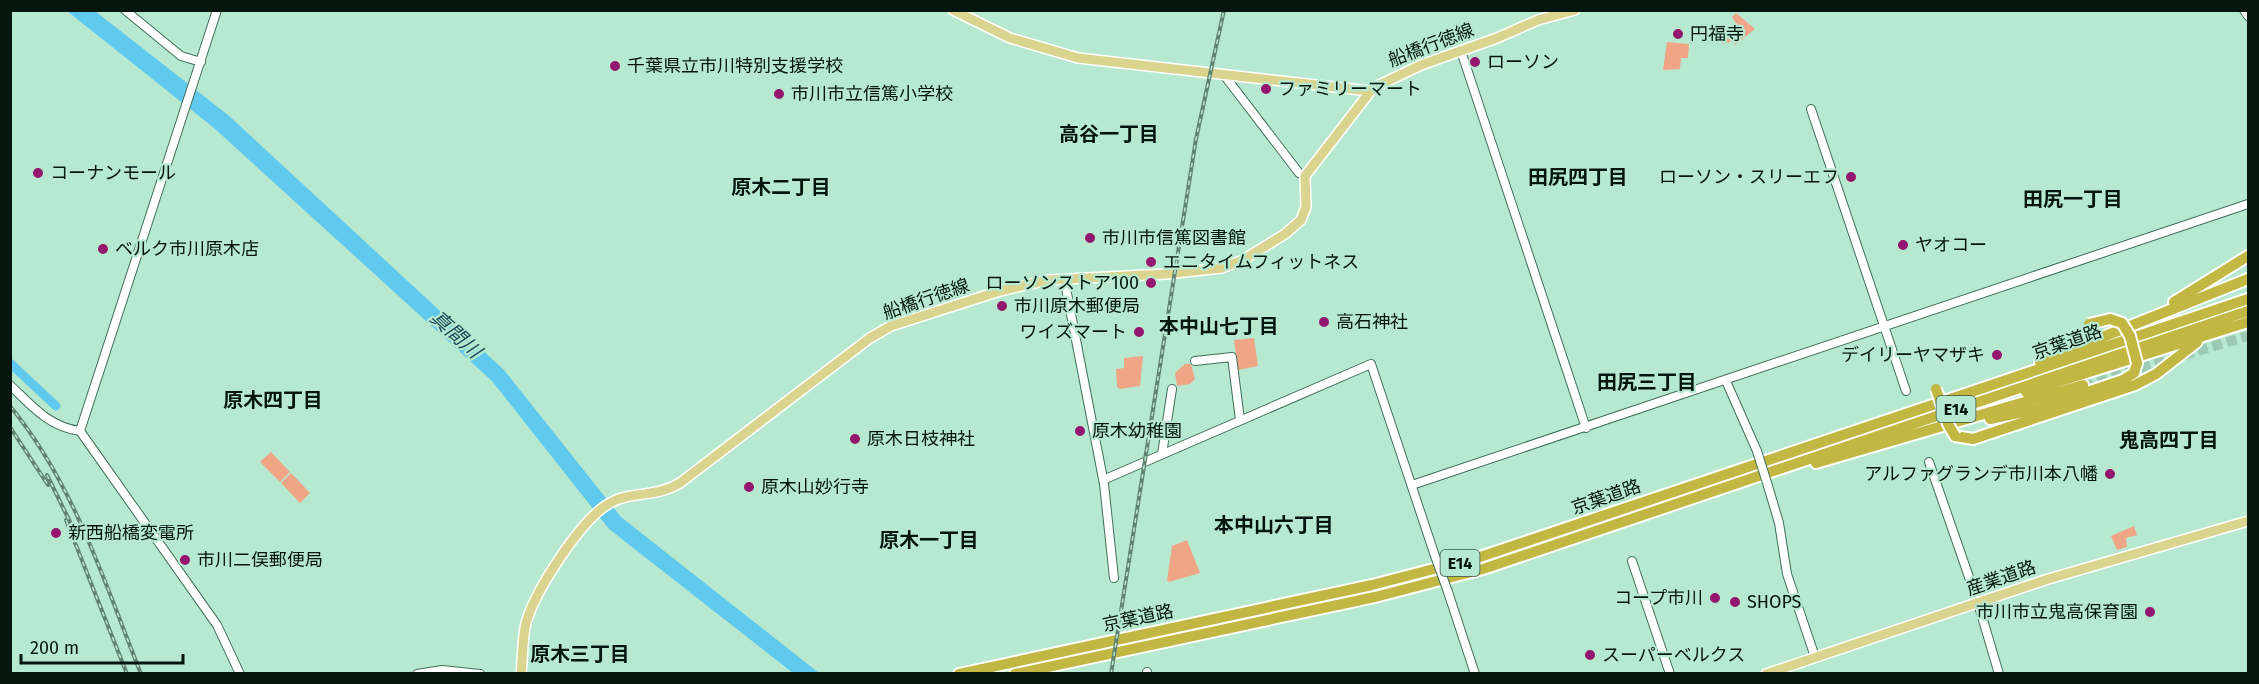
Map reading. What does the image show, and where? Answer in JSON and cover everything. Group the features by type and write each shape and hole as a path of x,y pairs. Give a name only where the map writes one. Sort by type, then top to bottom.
{"highway":[{"path":"2150,317 2248,256"},
{"path":"1947,400 2248,279"},
{"name":"京葉道路","path":"959,674 1426,572 1534,539 2248,299"},
{"name":"京葉道路","path":"1015,674 1430,584 1528,554 2248,311"},
{"path":"1931,431 2021,413 2126,379 2134,373 2137,363 2130,336 2123,324 2110,319 2089,324"},
{"path":"1930,418 2042,388 2248,322"},
{"path":"1936,389 1948,424 1955,436 1964,439 1976,438 2135,385 2156,374 2185,350 2211,335"},
{"path":"1723,488 1931,431 2083,385"}],"main road":[{"path":"953,10 1010,38 1078,58 1370,92"},
{"name":"船橋行徳線","path":"521,674 529,615 575,535 594,514 609,503 624,498 663,492 680,483 887,328 1000,291 1064,278 1166,274 1222,268 1243,260 1285,234 1301,220 1306,207 1305,176 1370,92 1383,81 1538,20 1575,10"},
{"name":"産業道路","path":"1766,674 2077,570 2248,521"}],"street":[{"path":"80,431 217,10"},
{"path":"2244,10 2248,16"},
{"path":"129,12 181,56 201,62"},
{"path":"1461,51 1586,428"},
{"path":"1224,75 1299,173 1305,176"},
{"path":"1811,108 1905,391"},
{"path":"1412,485 2248,204"},
{"path":"1064,278 1103,480 1114,578"},
{"path":"1195,361 1232,357 1240,420"},
{"path":"1103,480 1371,364 1475,674"},
{"path":"1726,381 1757,451 1779,523 1787,574 1815,657"},
{"path":"10,385 48,420 63,428 80,431 211,617 240,674"},
{"path":"1162,454 1172,389"},
{"path":"1929,462 1978,603 1999,674"},
{"path":"1632,561 1670,674"},
{"path":"417,674 442,670 480,674"}],"shaded area":[{"path":"1736,13 1755,29 1735,45 1733,41 1723,44 1722,42 1731,36 1728,30 1737,25 1732,17"},
{"path":"1667,42 1689,44 1688,58 1681,58 1680,69 1663,70"},
{"path":"1254,338 1258,366 1238,370 1234,340"},
{"path":"1143,356 1140,386 1120,389 1117,387 1116,369 1124,368 1124,358"},
{"path":"1185,364 1191,364 1195,379 1190,384 1177,386 1175,373"},
{"path":"271,452 290,472 280,482 260,462"},
{"path":"291,473 310,493 300,503 281,483"},
{"path":"2134,526 2137,535 2126,538 2127,547 2117,550 2111,536"},
{"path":"1187,540 1200,573 1169,582 1167,580 1172,546"}],"water":[{"name":"真間川","path":"67,11 95,11 228,115 504,370 621,517 819,673 793,673 609,529 492,381 214,128"}],"waterway":[{"path":"10,363 56,406"}],"tunnel":[{"path":"2083,385 2248,336"}],"railway":[{"path":"1111,674 1196,139 1224,10"},
{"path":"10,406 32,436 70,501 86,534 141,674"},
{"path":"10,427 48,485"},
{"path":"47,475 72,526"},
{"path":"66,520 127,674"}],"place":[{"name":"円福寺","path":"1678,34"},
{"name":"ローソン","path":"1475,62"},
{"name":"千葉県立市川特別支援学校","path":"615,66"},
{"name":"ファミリーマート","path":"1266,89"},
{"name":"市川市立信篤小学校","path":"779,94"},
{"name":"コーナンモール","path":"38,173"},
{"name":"ローソン・スリーエフ","path":"1851,177"},
{"name":"市川市信篤図書館","path":"1090,238"},
{"name":"ヤオコー","path":"1903,245"},
{"name":"ベルク市川原木店","path":"103,249"},
{"name":"エニタイムフィットネス","path":"1151,262"},
{"name":"ローソンストア100","path":"1151,283"},
{"name":"市川原木郵便局","path":"1002,306"},
{"name":"高石神社","path":"1324,322"},
{"name":"ワイズマート","path":"1139,332"},
{"name":"デイリーヤマザキ","path":"1997,355"},
{"name":"原木幼稚園","path":"1080,431"},
{"name":"原木日枝神社","path":"855,439"},
{"name":"アルファグランデ市川本八幡","path":"2110,474"},
{"name":"原木山妙行寺","path":"749,487"},
{"name":"新西船橋変電所","path":"56,533"},
{"name":"市川二俣郵便局","path":"185,560"},
{"name":"コープ市川","path":"1715,598"},
{"name":"SHOPS","path":"1735,602"},
{"name":"市川市立鬼高保育園","path":"2150,612"},
{"name":"スーパーベルクス","path":"1590,655"}],"district":[{"name":"高谷一丁目","path":"1109,134"},
{"name":"田尻四丁目","path":"1578,177"},
{"name":"原木二丁目","path":"781,187"},
{"name":"田尻一丁目","path":"2073,199"},
{"name":"本中山七丁目","path":"1219,326"},
{"name":"田尻三丁目","path":"1647,382"},
{"name":"原木四丁目","path":"273,400"},
{"name":"鬼高四丁目","path":"2169,440"},
{"name":"本中山六丁目","path":"1274,525"},
{"name":"原木一丁目","path":"929,540"},
{"name":"原木三丁目","path":"580,654"}]}
